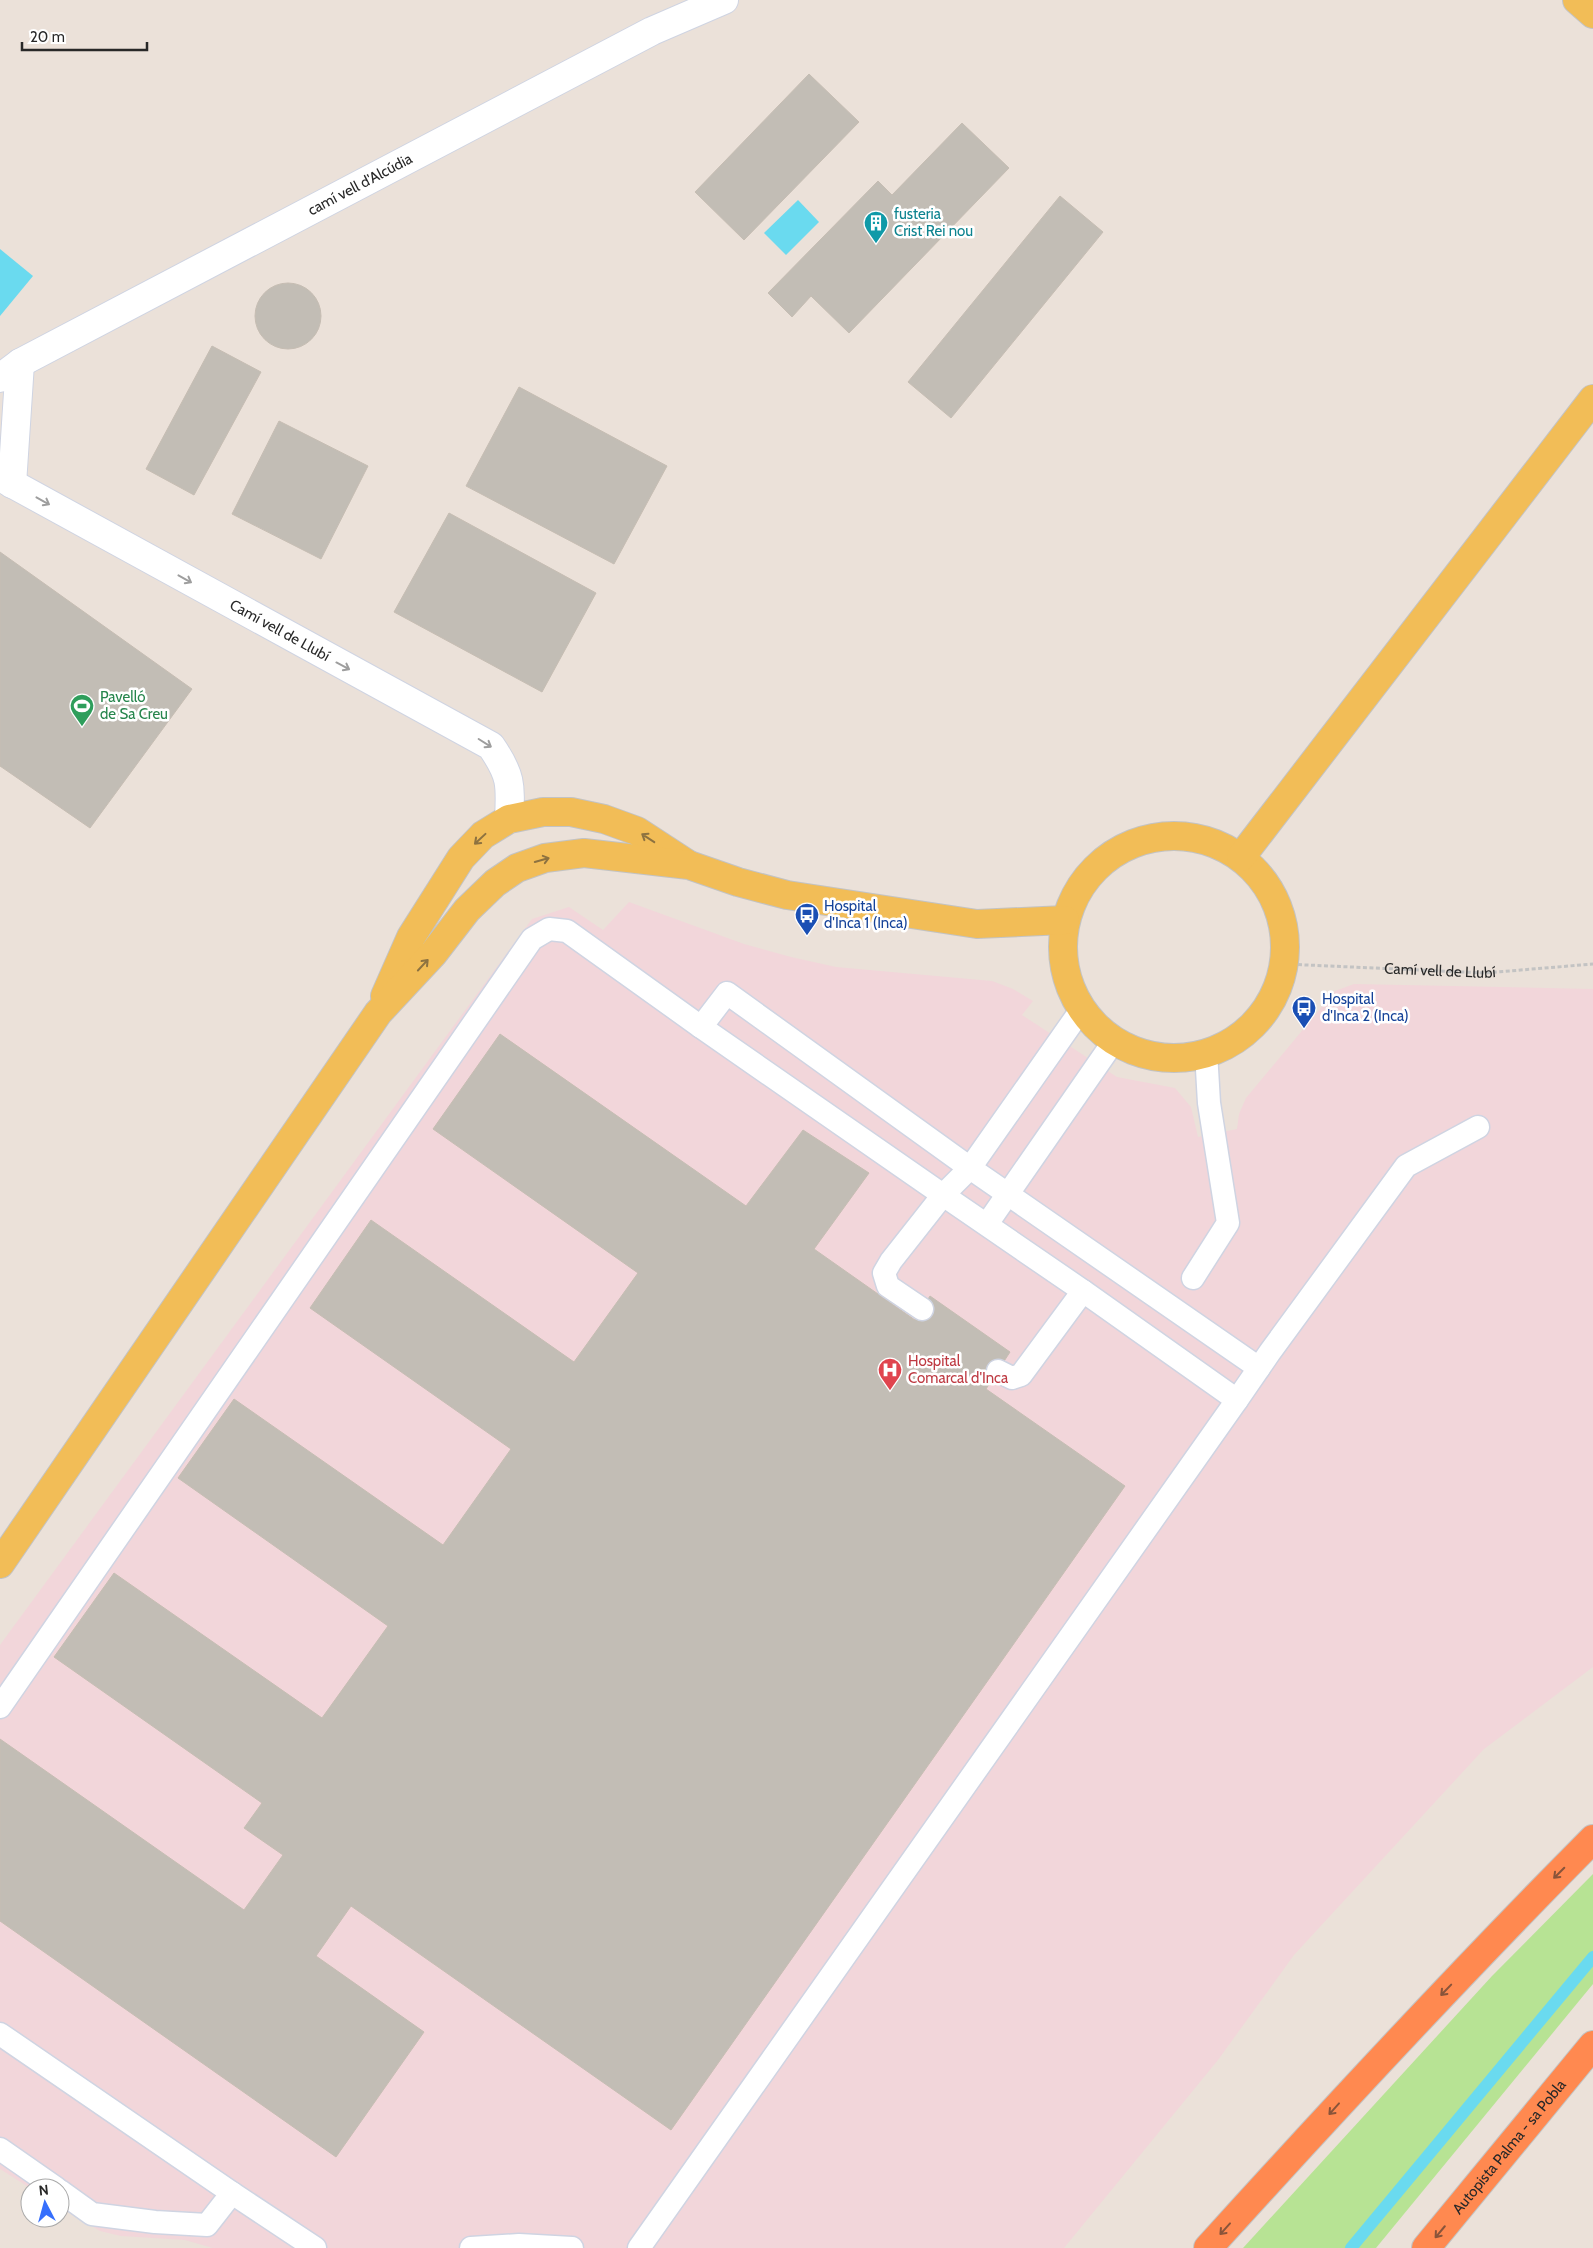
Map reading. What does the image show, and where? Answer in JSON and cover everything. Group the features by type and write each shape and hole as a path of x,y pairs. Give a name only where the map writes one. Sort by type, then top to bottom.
{"highway":[{"path":"1208,2248 1363,2077 1519,1913 1593,1839"},
{"name":"Autopista Palma - sa Pobla","path":"1426,2248 1593,2045"}],"main road":[{"path":"1577,0 1593,14"},
{"path":"1241,857 1593,399"},
{"path":"378,1013 412,937 461,858 483,835 509,819 543,812 562,812 604,819 637,831 689,865"},
{"path":"1172,835 1209,840 1241,857 1263,878 1278,905 1286,934 1285,964 1274,999 1251,1028 1220,1049 1184,1058 1148,1056 1114,1041 1096,1027 1081,1010 1067,982 1062,951 1065,920 1079,887 1104,859 1136,842 1172,835"},
{"path":"0,1564 378,1013 433,954 467,910 494,883 517,868 545,858 584,853 689,865 738,882 787,895 977,924 1065,920"}],"street":[{"name":"camí vell d'Alcúdia","path":"10,370 652,31 724,0"},
{"path":"6,480 10,370"},
{"name":"Camí vell de Llubí","path":"6,480 491,746 505,766 511,792 509,819"}],"lane":[{"path":"0,1707 532,939 549,929 567,931 701,1027 987,1224 1237,1400"},
{"path":"701,1027 727,992 1006,1194 1258,1368"},
{"path":"922,1309 888,1286 884,1273 891,1261 943,1195 970,1168 1081,1010"},
{"path":"987,1224 1114,1041"},
{"path":"1193,1278 1228,1223 1209,1103 1206,1052"},
{"path":"639,2248 1258,1368 1406,1166 1478,1127"},
{"path":"998,1371 1012,1378 1021,1375 1083,1291"},
{"path":"0,2034 232,2194 315,2248"},
{"path":"0,2149 42,2178"},
{"path":"70,2198 92,2214 155,2222 206,2225 232,2194"},
{"path":"471,2248 519,2245 572,2248"}],"path":[{"name":"Camí vell de Llubí","path":"1285,964 1485,973 1593,964"}],"shaded area":[{"name":"Hospital Comarcal d'Inca","path":"629,902 744,944 836,967 992,981 1013,989 1033,1001 1022,1015 1117,1077 1175,1088 1191,1107 1198,1137 1237,1129 1239,1114 1246,1098 1335,991 1354,984 1593,989 1593,1667 1484,1749 1294,1955 1218,2060 1064,2248 213,2248 185,2240 121,2236 100,2231 70,2213 70,2178 20,2178 20,2182 0,2169 0,1645 532,919 569,907 603,930"}],"green space":[{"path":"1593,1874 1593,1984 1376,2248 1243,2248 1492,1976"}],"water":[{"path":"798,200 819,222 786,255 764,233"},
{"path":"0,249 33,276 0,316"}],"building":[{"path":"809,74 859,122 744,240 695,192"},
{"name":"fusteria Crist Rei nou","path":"962,123 1009,168 849,333 811,296 792,317 768,293 878,181 892,195"},
{"path":"1060,196 1103,232 951,418 908,382"},
{"path":"294,283 312,292 319,303 321,316 319,329 312,340 301,347 282,349 264,340 257,329 255,310 264,292 275,285"},
{"path":"212,346 261,372 194,495 146,469"},
{"path":"519,387 667,466 614,564 466,486"},
{"path":"279,421 368,466 321,559 232,514"},
{"path":"449,513 596,593 542,692 394,612"},
{"name":"Pavelló de Sa Creu","path":"0,552 192,689 90,828 0,766"},
{"path":"500,1034 746,1206 803,1130 869,1173 814,1249 915,1320 930,1296 1010,1352 986,1389 1125,1486 671,2130 351,1906 316,1956 424,2032 336,2157 0,1921 0,1739 244,1910 283,1855 244,1828 262,1803 54,1657 114,1573 322,1718 388,1626 178,1478 234,1399 443,1545 511,1449 310,1308 371,1220 574,1362 638,1273 433,1129"}],"waterway":[{"path":"1351,2248 1593,1957"}],"place":[{"name":"fusteria Crist Rei nou","path":"876,244"},
{"name":"Pavelló de Sa Creu","path":"82,727"},
{"name":"Hospital d'Inca 1 (Inca)","path":"807,936"},
{"name":"Hospital d'Inca 2 (Inca)","path":"1304,1029"},
{"name":"Hospital Comarcal d'Inca","path":"890,1391"}]}
